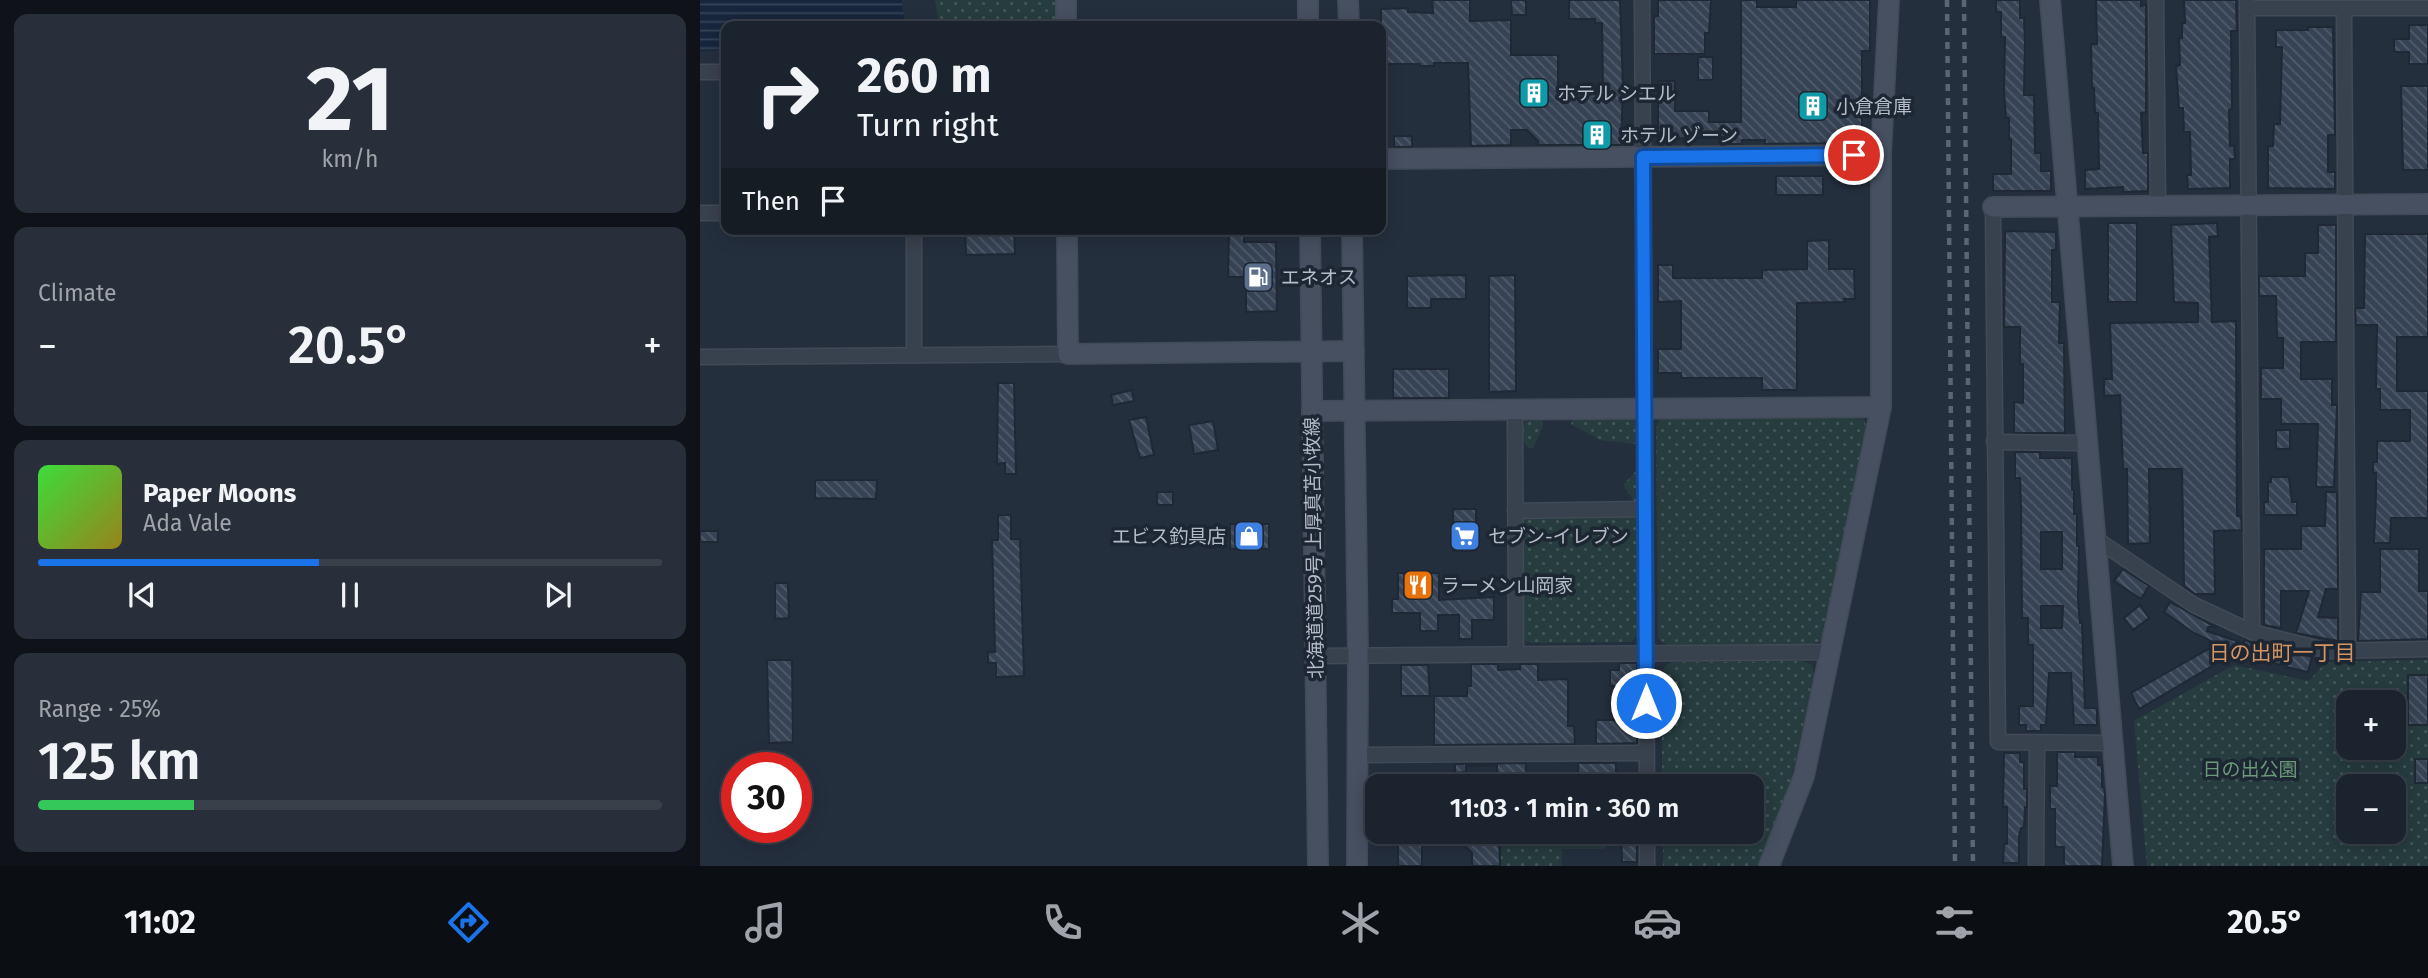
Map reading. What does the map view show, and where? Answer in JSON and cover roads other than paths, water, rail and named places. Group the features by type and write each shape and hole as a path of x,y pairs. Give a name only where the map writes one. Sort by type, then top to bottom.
{"street":[{"path":"1066,0 1066,21"},
{"path":"1308,0 1308,21"},
{"path":"1348,0 1349,21"},
{"path":"1642,0 1647,774"},
{"path":"1769,866 1804,776 1881,407 1881,155 1889,0"},
{"path":"2050,0 2070,207 2086,443 2123,866"},
{"path":"2156,0 2158,206"},
{"path":"2252,632 2247,4 2428,8"},
{"path":"2344,8 2348,651"},
{"path":"700,72 721,72"},
{"path":"1386,159 1881,155"},
{"path":"2112,743 1998,742 1993,207 2428,204"},
{"path":"700,213 721,213"},
{"path":"914,235 914,355"},
{"path":"1068,235 1068,354"},
{"name":"北海道道259号 上厚真苫小牧線","path":"1310,235 1318,866"},
{"path":"1352,235 1358,656 1357,866"},
{"path":"700,357 1354,351"},
{"path":"1312,411 1881,407"},
{"path":"1514,410 1516,654"},
{"path":"1994,442 2086,443"},
{"path":"1515,511 1645,509"},
{"path":"2096,539 2194,605 2252,632 2329,651 2428,649"},
{"path":"1315,656 1829,652"},
{"path":"2036,866 2037,744"},
{"path":"1358,755 1646,752"},
{"path":"1647,844 1647,866"}],"water":[{"path":"700,0 902,0 904,21 721,21 721,50 700,51"}],"railway":[{"path":"1947,0 1955,866"},
{"path":"1964,0 1973,866"}],"place":[{"name":"ホテル シエル","path":"1534,93"},
{"name":"小倉倉庫","path":"1813,106"},
{"name":"ホテル ゾーン","path":"1597,135"},
{"name":"エネオス","path":"1258,277"},
{"name":"エビス釣具店","path":"1249,536"},
{"name":"セブン-イレブン","path":"1465,536"},
{"name":"ラーメン山岡家","path":"1418,585"}],"district":[{"name":"日の出町一丁目","path":"2282,653"}],"park label":[{"name":"日の出公園","path":"2250,769"}]}
